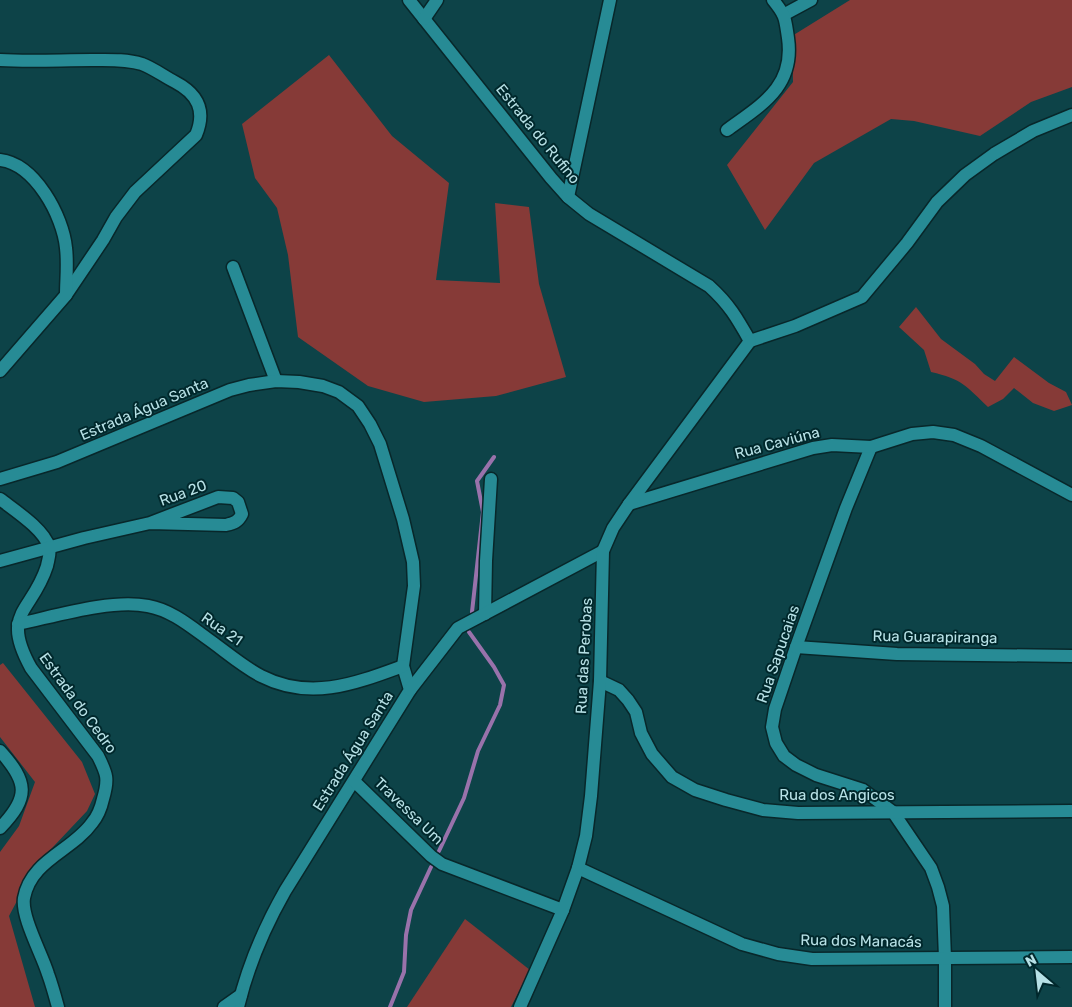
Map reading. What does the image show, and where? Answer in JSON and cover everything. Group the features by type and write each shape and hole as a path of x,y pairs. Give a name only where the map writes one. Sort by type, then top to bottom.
{"street":[{"name":"Estrada do Rufino","path":"410,0 568,197 589,214 709,286 730,307 750,341"},
{"path":"424,19 437,0"},
{"path":"568,197 610,0"},
{"path":"727,130 766,102 776,91 785,76 790,49 785,14 773,0"},
{"path":"785,14 811,0"},
{"path":"0,60 112,60 142,64 191,92 197,100 201,112 201,123 196,135 135,192 116,217 66,295 0,371"},
{"path":"750,341 795,326 862,297 907,243 937,202 965,175 994,154 1033,131 1072,115"},
{"path":"0,160 7,161 27,171 42,188 52,206 62,228 66,247 66,295"},
{"path":"233,267 276,381"},
{"name":"Rua das Perobas","path":"520,1007 563,910 578,868 586,836 600,681 603,551 613,528 629,504 750,341"},
{"name":"Estrada Água Santa","path":"0,479 57,462 230,390 276,381 323,386 339,392 358,406 380,444 403,519 413,562 413,607 403,666 410,690 285,891 266,925 251,960 240,1001"},
{"name":"Rua Caviúna","path":"629,504 813,448 832,445 871,447 912,434 934,432 954,435 981,446 1072,495"},
{"name":"Rua Sapucaias","path":"871,447 846,508 796,647 775,710 772,727 776,743 784,756 796,765 816,775 864,790 892,812 930,868 943,906 945,1007"},
{"path":"485,614 491,479"},
{"name":"Rua 20","path":"0,561 122,528 150,523 218,497 233,498 238,502 242,514 239,520 226,524 150,523"},
{"path":"0,499 42,534 49,547 49,558 45,570 24,608 18,624"},
{"path":"410,690 458,628 603,551"},
{"name":"Rua 21","path":"18,624 123,604 149,606 175,616 260,676 291,687 318,689 346,685 403,666"},
{"name":"Estrada do Cedro","path":"18,624 18,638 31,668 98,756 105,770 108,784 100,812 92,824 39,869 27,886 24,900 26,916 48,973 58,1007"},
{"name":"Rua Guarapiranga","path":"796,647 897,654 1072,656"},
{"name":"Rua dos Angicos","path":"600,681 619,690 628,700 636,712 641,732 652,754 672,776 695,790 763,810 798,813 1072,810"},
{"path":"0,751 14,766 20,780 22,797 15,812 0,828"},
{"name":"Travessa Um","path":"354,781 431,856 442,864 563,910"},
{"name":"Rua dos Manacás","path":"578,868 742,944 778,954 812,959 1072,957"},
{"path":"224,1007 240,1001"}],"shaded area":[{"path":"850,0 1072,0 1072,87 1031,102 980,136 914,121 891,119 814,163 765,230 727,165 793,82 792,36"},
{"path":"329,55 392,136 449,183 436,280 500,283 495,203 529,207 539,284 566,377 496,396 424,402 368,386 298,337 288,255 277,208 255,178 242,124"},
{"path":"916,307 941,339 995,381 1014,357 1049,383 1066,392 1072,405 1054,411 1033,403 1014,388 1003,399 988,407 963,384 950,377 931,372 924,350 899,327"},
{"path":"3,663 82,762 95,794 87,811 36,865 9,916 35,1007 0,1007 0,852 19,826 35,782 0,737 0,665"},
{"path":"465,919 530,970 511,1007 407,1007"}],"waterway":[{"path":"472,612 483,512 477,481 494,457"},
{"path":"439,851 464,798 478,751 500,705 504,685 494,667 469,632"},
{"path":"390,1007 404,972 406,935 411,910 431,867"}]}
